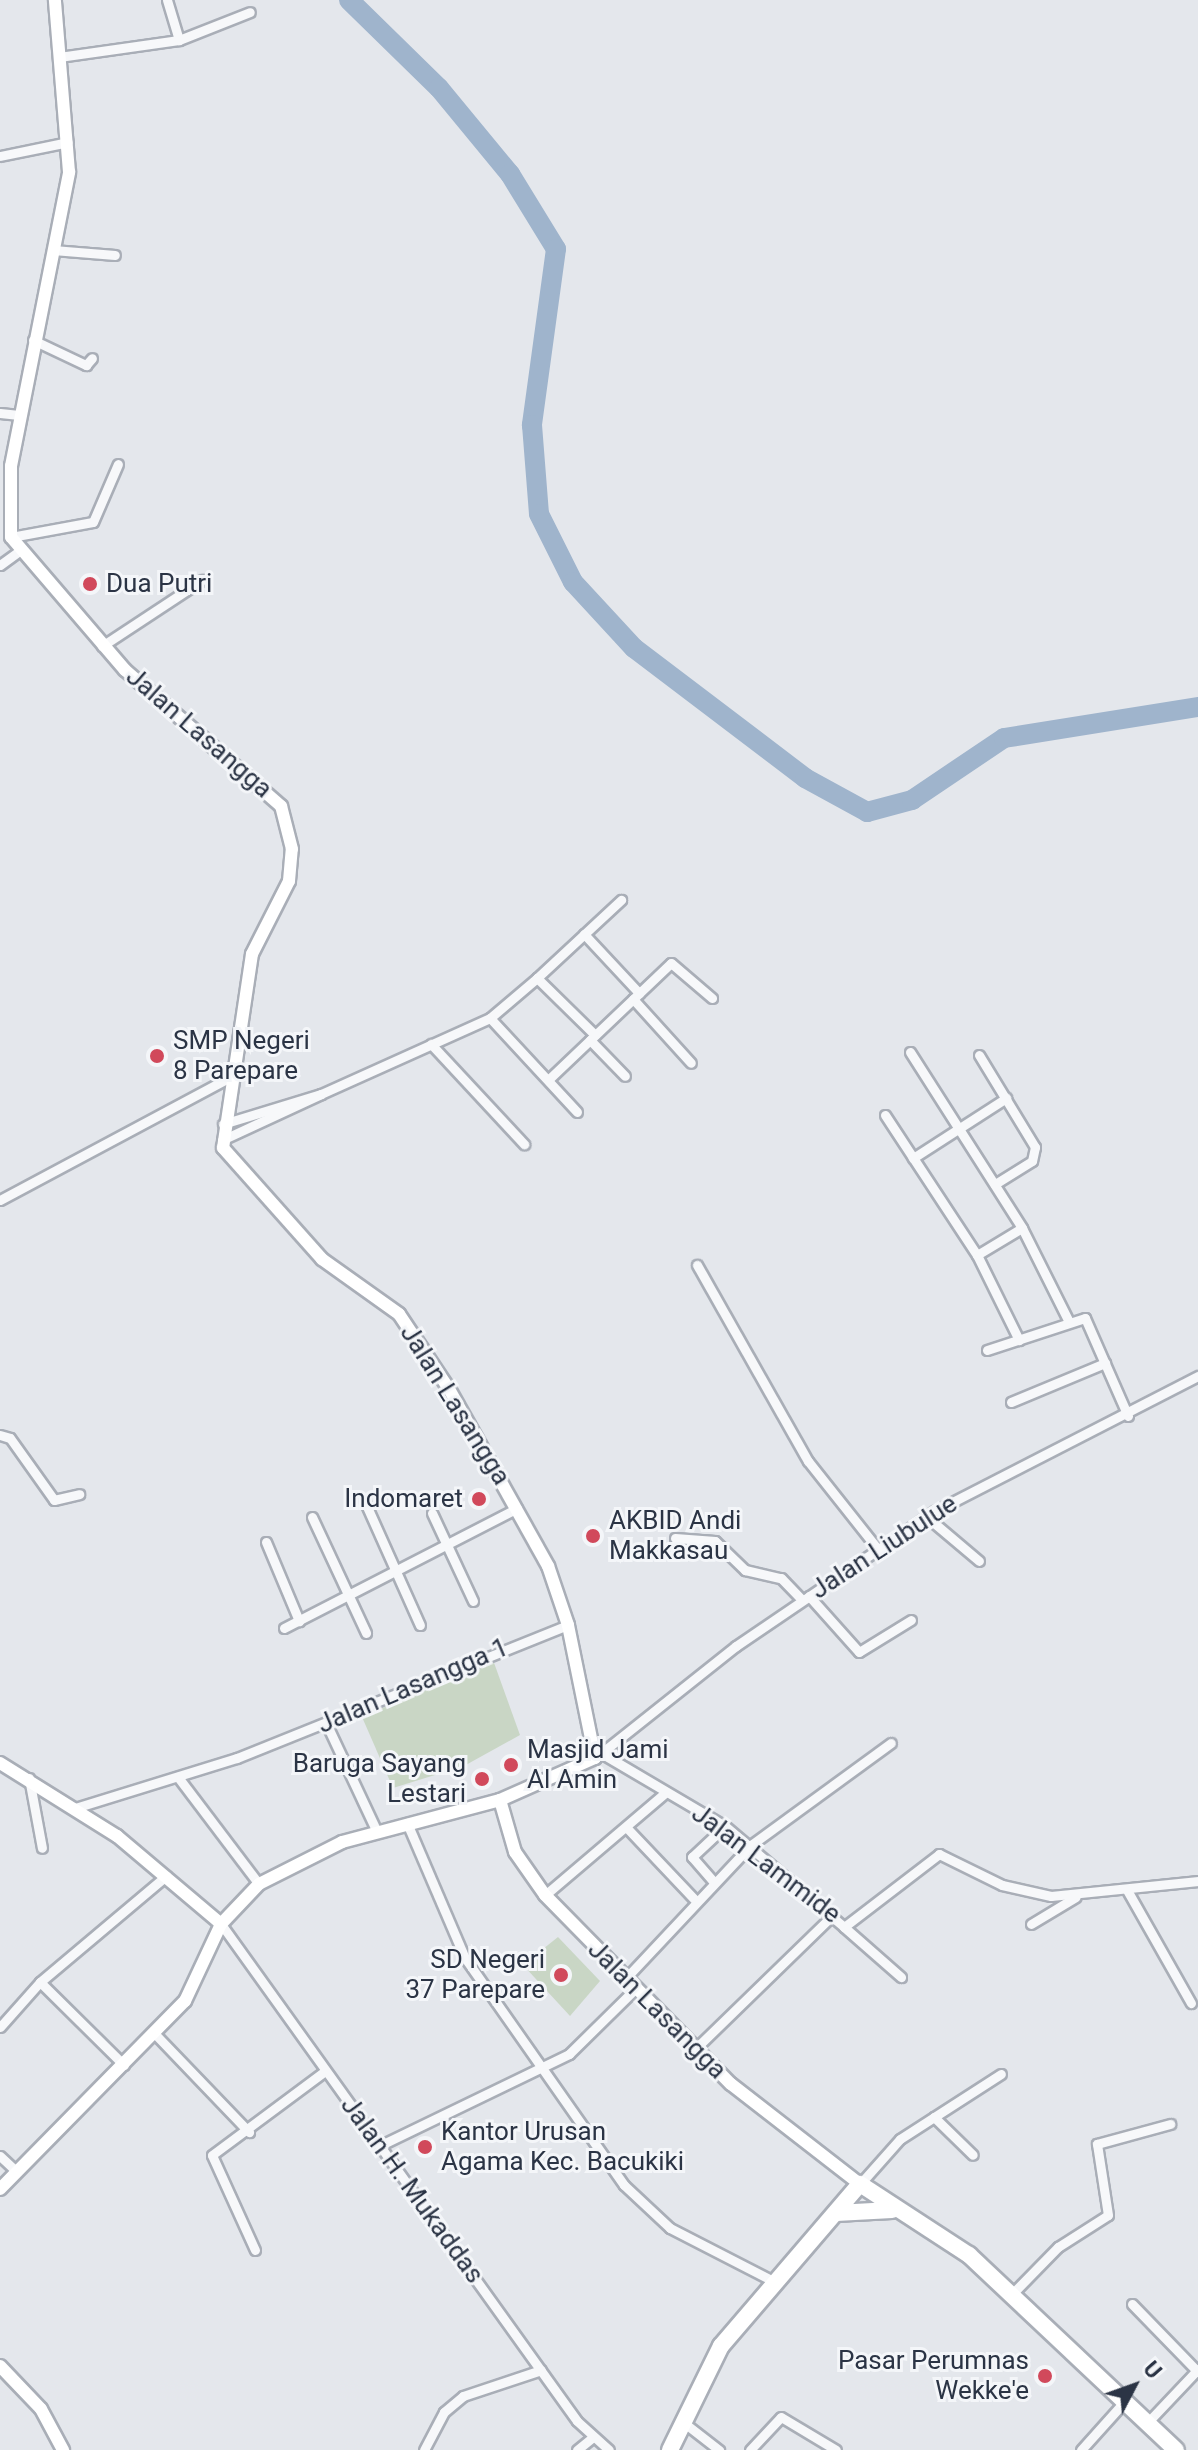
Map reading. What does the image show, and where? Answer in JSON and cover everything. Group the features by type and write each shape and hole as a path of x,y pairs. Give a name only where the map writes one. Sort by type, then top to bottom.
{"highway":[{"path":"670,2450 721,2346 773,2281 860,2184 892,2210 969,2255 1125,2401 1169,2448"},
{"path":"836,2213 892,2210"}],"street":[{"name":"Jalan Lasangga","path":"55,0 68,142 53,250 6,466 11,537 19,551 102,646 269,790 285,817 289,881 252,954 222,1124 222,1140 315,1251 404,1320 517,1508 568,1625 598,1756"},
{"path":"167,0 179,40"},
{"path":"59,57 179,40 250,12"},
{"path":"0,156 68,142"},
{"path":"53,250 115,255"},
{"path":"33,340 88,365 92,358"},
{"path":"0,413 19,415"},
{"path":"11,537 93,522 118,464"},
{"path":"0,565 19,551"},
{"path":"102,646 202,580"},
{"path":"222,1140 490,1018 621,900"},
{"path":"584,934 691,1063"},
{"path":"549,1079 636,996 677,963 712,998"},
{"path":"537,978 625,1076"},
{"path":"490,1018 577,1112"},
{"path":"431,1044 524,1144"},
{"path":"910,1052 1022,1228 1069,1322"},
{"path":"979,1055 1035,1148 1032,1161 995,1184"},
{"path":"0,1200 230,1077"},
{"path":"222,1124 321,1094"},
{"path":"913,1158 1006,1098"},
{"path":"885,1115 977,1255 1019,1340"},
{"path":"977,1255 1022,1228"},
{"path":"697,1265 808,1461 877,1548"},
{"path":"987,1350 1069,1322 1087,1320 1128,1416"},
{"path":"1011,1402 1105,1363"},
{"name":"Jalan Liubulue","path":"598,1756 877,1548 927,1517 1128,1416 1198,1376"},
{"path":"0,1435 10,1438 56,1501 79,1494"},
{"path":"364,1500 420,1625"},
{"path":"284,1628 517,1508"},
{"path":"432,1513 473,1601"},
{"path":"312,1517 351,1593 366,1633"},
{"path":"927,1517 979,1561"},
{"path":"675,1538 715,1541 748,1572 781,1578 806,1598 859,1652 911,1620"},
{"path":"266,1542 299,1621"},
{"name":"Jalan Lasangga 1","path":"75,1808 178,1777 326,1723 568,1625"},
{"path":"326,1723 377,1832"},
{"path":"625,1979 694,1899 751,1845 891,1743"},
{"path":"0,2189 155,2034 197,1981 221,1924 259,1884 377,1832 500,1800 598,1756"},
{"name":"Jalan Lammide","path":"598,1756 725,1826 844,1927 939,1854 1002,1885 1076,1897 1198,1881"},
{"path":"0,1763 75,1808 166,1876 221,1924"},
{"path":"178,1777 259,1884"},
{"path":"29,1778 42,1848"},
{"path":"545,1895 666,1792"},
{"name":"Jalan Lasangga","path":"500,1800 515,1852 545,1895 694,2050 797,2140 860,2184"},
{"path":"407,1823 465,1958 640,2205 773,2281"},
{"path":"713,1881 692,1857 725,1826"},
{"path":"626,1827 694,1899"},
{"path":"0,2027 40,1982 166,1876"},
{"path":"1127,1890 1191,2003"},
{"path":"1031,1924 1076,1897"},
{"path":"694,2050 832,1916"},
{"name":"Jalan H. Mukaddas","path":"221,1924 541,2370 592,2438 609,2450"},
{"path":"844,1927 901,1977"},
{"path":"40,1982 124,2065"},
{"path":"381,2145 544,2069 635,1989"},
{"path":"155,2034 249,2132"},
{"path":"255,2250 212,2159 325,2071"},
{"path":"860,2184 887,2149 1001,2074"},
{"path":"934,2117 973,2155"},
{"path":"1010,2296 1058,2247 1108,2215 1097,2144 1170,2124"},
{"path":"0,2156 17,2172"},
{"path":"1132,2304 1198,2371 1147,2423"},
{"path":"0,2366 41,2409 63,2450"},
{"path":"424,2450 444,2412 463,2396 541,2370"},
{"path":"1081,2450 1125,2401"},
{"path":"750,2450 781,2417 836,2450"},
{"path":"683,2422 719,2450"},
{"path":"577,2450 592,2438"}],"green space":[{"path":"493,1660 520,1735 464,1766 393,1788 362,1717"},
{"path":"558,1937 600,1981 570,2016 523,1965"}],"waterway":[{"path":"349,0 439,88 510,174 556,249 532,425 539,514 573,582 634,648 805,778 867,812 912,800 1004,738 1198,707"}],"place":[{"name":"Dua Putri","path":"90,584"},
{"name":"SMP Negeri 8 Parepare","path":"157,1056"},
{"name":"Indomaret","path":"479,1499"},
{"name":"AKBID Andi Makkasau","path":"593,1536"},
{"name":"Masjid Jami Al Amin","path":"511,1765"},
{"name":"Baruga Sayang Lestari","path":"482,1779"},
{"name":"SD Negeri 37 Parepare","path":"561,1975"},
{"name":"Kantor Urusan Agama Kec. Bacukiki","path":"425,2147"},
{"name":"Pasar Perumnas Wekke'e","path":"1045,2376"}]}
